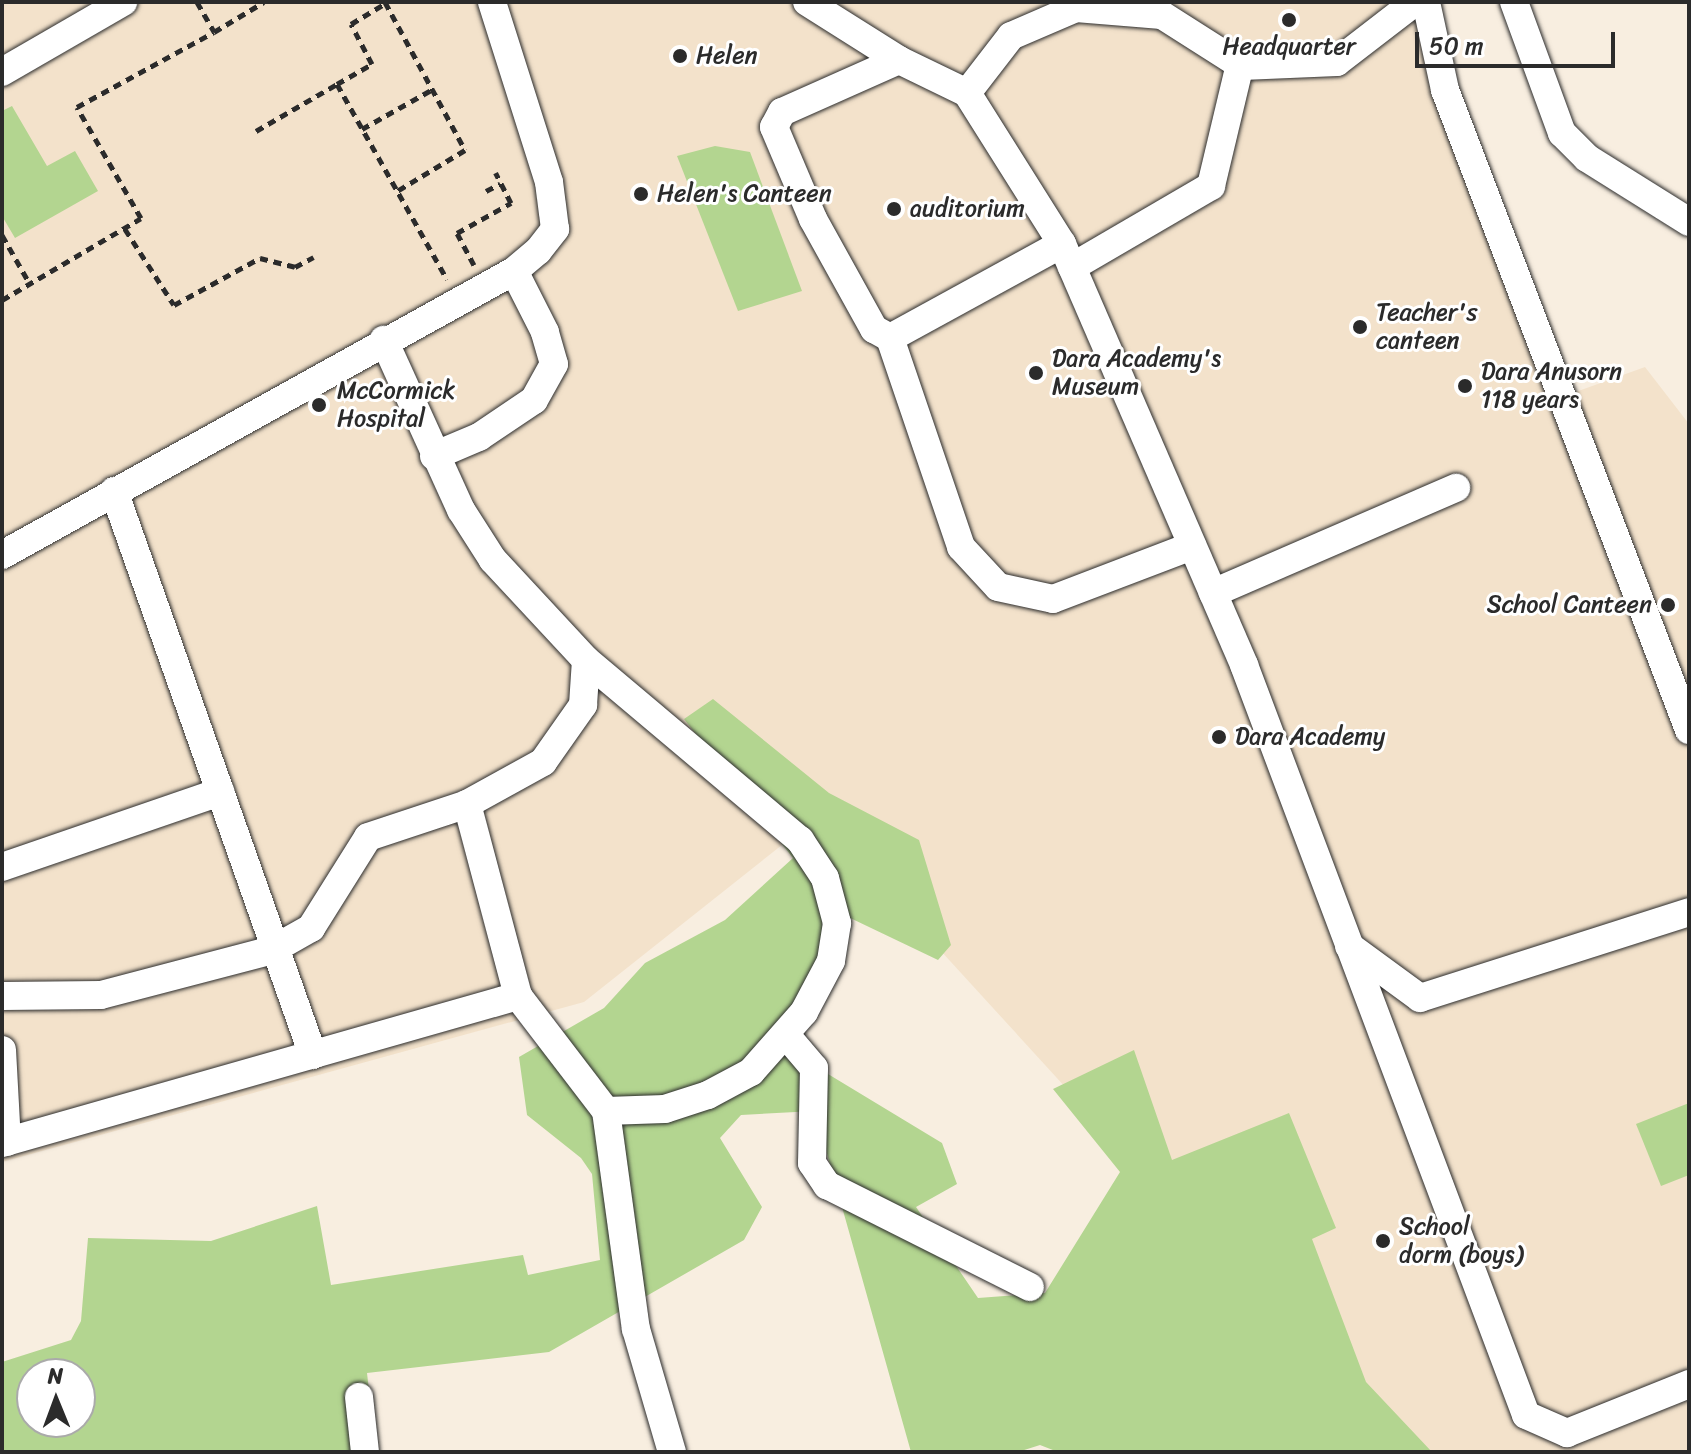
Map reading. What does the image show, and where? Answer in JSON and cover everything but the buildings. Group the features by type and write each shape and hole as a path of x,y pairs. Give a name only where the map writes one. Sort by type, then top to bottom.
{"street":[{"path":"2,72 123,2"},
{"path":"2,555 384,340 514,271 555,229 534,122 492,2"},
{"path":"807,2 899,60 967,93 1067,255 1213,593 1526,1415 1567,1433 1689,1384"},
{"path":"967,93 1011,36 1076,8 1162,15 1240,64 1337,62 1415,2"},
{"path":"1426,2 1445,90 1689,730"},
{"path":"1514,2 1562,133 1587,158 1689,222"},
{"path":"899,60 782,112 774,127 813,219 874,329 890,338 961,547 998,587 1053,599 1192,546"},
{"path":"890,338 1211,186 1240,64"},
{"path":"434,456 479,437 534,400 554,364 545,332 514,271"},
{"path":"384,340 434,456 493,560 586,660 800,840 825,878 837,923 831,961 804,1012 786,1035 751,1072 708,1095 665,1109 606,1111"},
{"path":"1213,593 1456,488"},
{"path":"114,491 272,950 313,1055"},
{"path":"2,996 101,995 272,950 311,928 368,837 467,804 543,762 583,705 586,660"},
{"path":"2,867 220,792"},
{"path":"467,804 518,996 606,1111 636,1329 672,1452"},
{"path":"1349,946 1420,998 1689,912"},
{"path":"2,1050 4,1142 518,996"},
{"path":"786,1035 814,1068 812,1163 827,1185 1030,1287"},
{"path":"359,1397 365,1452"}],"path":[{"path":"197,2 214,32"},
{"path":"2,300 141,218 77,107 264,2"},
{"path":"256,131 372,64 351,24 386,2 465,150 397,191"},
{"path":"337,84 459,300"},
{"path":"362,129 433,89"},
{"path":"485,286 457,233 511,203 496,173"},
{"path":"486,191 500,184"},
{"path":"125,229 174,305 260,258 295,267 314,257"},
{"path":"2,235 30,284"}],"shaded area":[{"name":"Dara Academy","path":"2,2 1442,2 1450,76 1570,394 1645,367 1689,424 1689,1452 1432,1452 1184,1217 813,811 787,841 584,1002 2,1162"}],"green space":[{"path":"12,106 47,166 75,151 98,191 15,238 2,216 2,111"},
{"path":"715,146 750,152 802,291 738,311 677,156"},
{"path":"713,699 829,793 919,840 951,945 938,960 846,916 785,1048 942,1143 957,1184 916,1207 978,1298 1045,1293 1120,1172 1053,1089 1134,1050 1172,1160 1289,1113 1336,1228 1312,1239 1366,1382 1432,1452 1058,1452 1040,1445 1018,1452 911,1452 815,1111 741,1115 720,1138 762,1207 744,1240 549,1352 367,1373 376,1452 2,1452 2,1362 71,1340 81,1321 88,1238 211,1241 317,1206 331,1285 523,1255 528,1275 600,1260 592,1174 581,1158 527,1115 519,1057 604,1008 645,963 725,920 793,858 684,719"},
{"path":"1689,1103 1689,1175 1661,1186 1636,1124"}],"place":[{"name":"Headquarter","path":"1289,20"},
{"name":"Helen","path":"680,56"},
{"name":"Helen's Canteen","path":"641,194"},
{"name":"auditorium","path":"894,209"},
{"name":"Teacher's canteen","path":"1360,327"},
{"name":"Dara Academy's Museum","path":"1036,373"},
{"name":"Dara Anusorn 118 years","path":"1465,386"},
{"name":"McCormick Hospital","path":"319,405"},
{"name":"School Canteen","path":"1668,605"},
{"name":"Dara Academy","path":"1219,737"},
{"name":"School dorm (boys)","path":"1383,1241"}]}
